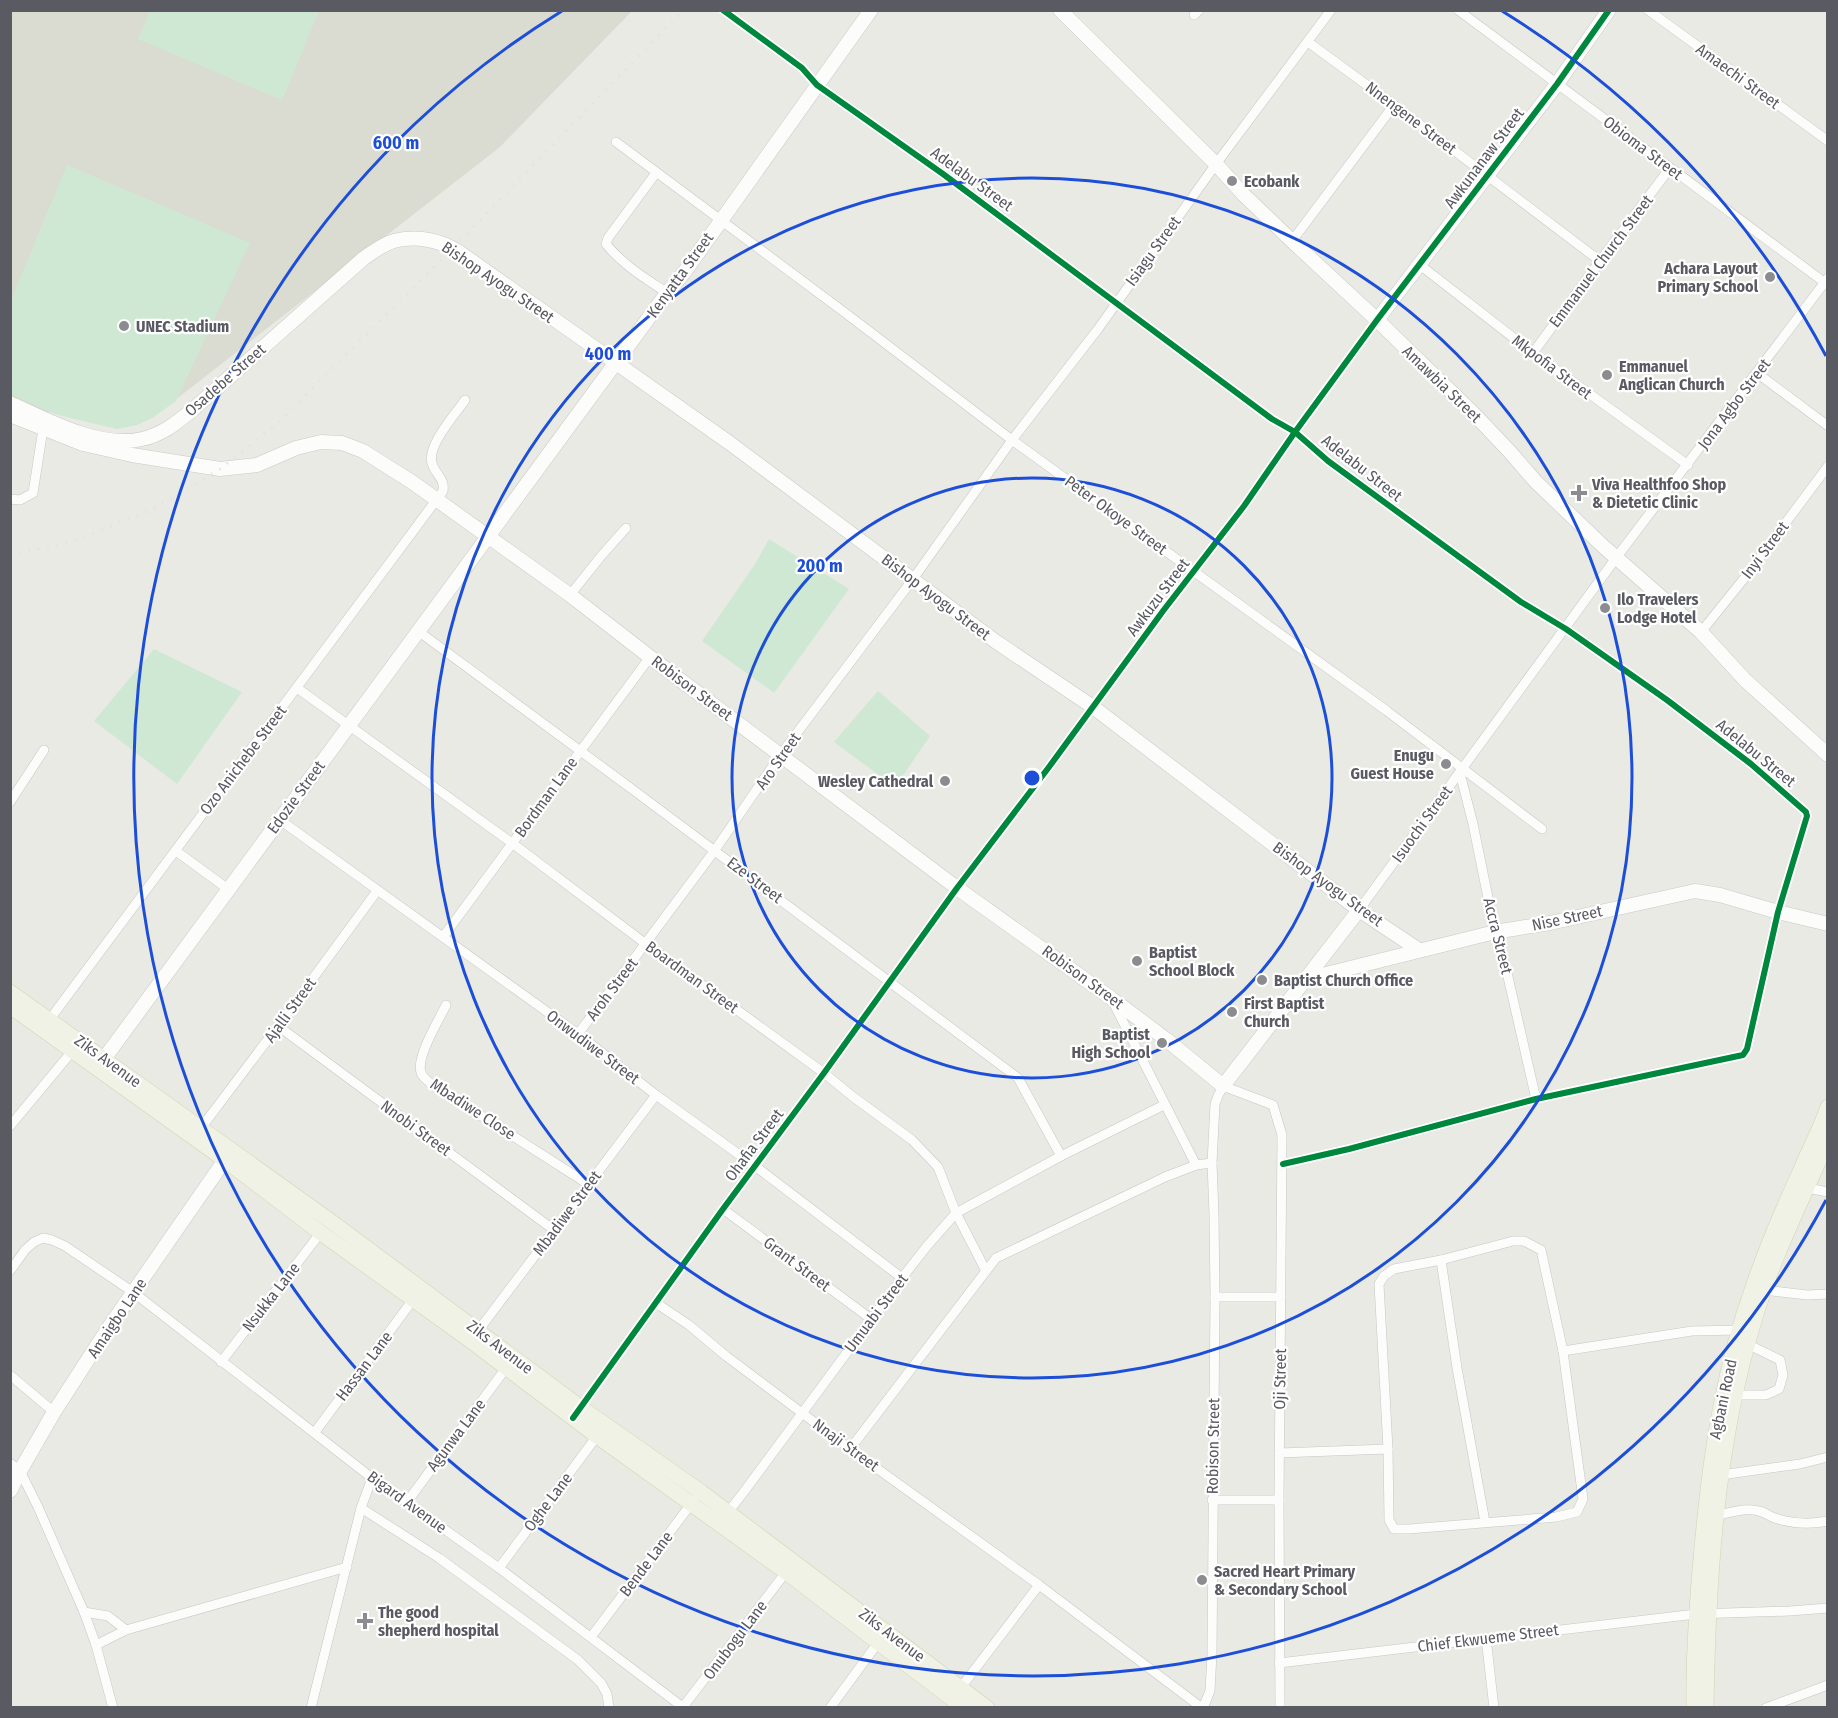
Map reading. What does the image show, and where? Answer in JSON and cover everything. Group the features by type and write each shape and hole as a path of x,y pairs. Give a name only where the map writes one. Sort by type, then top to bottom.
{"main road":[{"name":"Kenyatta Street","path":"487,537 667,292 686,270 871,10"},
{"name":"Amawbia Street","path":"1060,10 1216,164 1244,195 1475,415 1536,482 1616,558 1701,632 1746,680 1827,755"},
{"name":"Awkunanaw Street","path":"1377,320 1557,84 1609,10"},
{"name":"Bishop Ayogu Street","path":"416,240 438,241 453,248 617,362 731,444 994,641 1093,707 1359,910 1419,950"},
{"name":"Osadebe Street","path":"10,403 89,436 128,441 144,439 166,430 190,412 364,258 392,242 416,240"},
{"path":"10,416 83,444 220,469 242,468 271,460 306,444 342,443 363,451 437,500"},
{"path":"140,456 144,439"},
{"name":"Robison Street","path":"437,500 570,595 957,888 1111,998 1223,1086"},
{"name":"Edozie Street","path":"100,1063 487,537"},
{"name":"Nise Street","path":"1306,979 1495,932 1550,923 1695,891 1720,895 1827,924"},
{"name":"Isuochi Street","path":"1223,1086 1359,910"},
{"name":"Ziks Avenue","path":"10,992 46,1024 790,1566 969,1702"},
{"name":"Ziks Avenue","path":"10,1006 46,1024"},
{"name":"Agbani Road","path":"1706,1707 1702,1614 1710,1464 1721,1400 1752,1287 1827,1107"},
{"name":"Agbani Road","path":"1694,1707 1694,1668 1721,1475 1747,1344 1764,1290 1827,1140"},
{"name":"Amaigbo Lane","path":"10,1491 15,1467 228,1155"},
{"name":"Ziks Avenue","path":"577,1412 597,1436 696,1498"}],"street":[{"name":"Adelabu Street","path":"723,10 802,68 817,85 943,174 1272,419 1296,432 1328,461 1521,603 1566,629 1667,700 1751,764 1806,812 1807,816 1778,912"},
{"name":"Isiagu Street","path":"913,579 1012,440 1116,303 1331,10"},
{"name":"Obioma Street","path":"1458,10 1826,282"},
{"name":"Amaechi Street","path":"1648,10 1827,141"},
{"name":"Nnengene Street","path":"1308,42 1600,261"},
{"path":"1292,241 1394,105"},
{"name":"Peter Okoye Street","path":"616,142 853,318 1012,440 1542,829"},
{"name":"Emmanuel Church Street","path":"1533,353 1670,168"},
{"path":"656,173 608,238 606,244 616,257 667,292"},
{"name":"Mkpofia Street","path":"1420,266 1533,353 1688,465"},
{"name":"Jona Agbo Street","path":"1616,558 1826,282"},
{"name":"Awkuzu Street","path":"957,888 1244,506 1377,320"},
{"path":"1757,374 1827,426"},
{"path":"437,500 444,487 432,463 432,450 465,400"},
{"path":"10,499 20,500 33,493 42,429"},
{"name":"Inyi Street","path":"1701,632 1746,576 1827,466"},
{"name":"Ozo Anichebe Street","path":"46,1024 437,500"},
{"path":"570,595 626,528"},
{"name":"Isuochi Street","path":"1359,910 1616,558"},
{"name":"Aro Street","path":"646,944 715,850 781,754 913,579"},
{"name":"Eze Street","path":"418,632 715,850 1018,1078 1061,1156"},
{"name":"Bordman Lane","path":"443,938 650,657"},
{"name":"Boardman Street","path":"297,688 512,843 912,1140 932,1159 942,1174 956,1214 986,1271"},
{"path":"10,802 44,750"},
{"name":"Accra Street","path":"1461,771 1495,932 1508,977 1536,1099"},
{"name":"Onwudiwe Street","path":"280,820 578,1034 656,1095 755,1166 902,1278"},
{"path":"176,851 228,889"},
{"name":"Ohafia Street","path":"577,1412 957,888"},
{"name":"Ajalli Street","path":"198,1133 377,891"},
{"path":"1282,1164 1349,1149 1536,1099 1740,1057 1747,1049 1778,912"},
{"name":"Aroh Street","path":"578,1034 646,944"},
{"path":"1111,998 1196,1166"},
{"name":"Mbadiwe Close","path":"446,1005 421,1059 422,1076 588,1184"},
{"name":"Nnobi Street","path":"279,1026 554,1230"},
{"path":"10,1126 76,1045"},
{"name":"Robison Street","path":"1203,1707 1210,1691 1212,1654 1215,1297 1212,1163 1215,1104 1223,1086"},
{"name":"Oji Street","path":"1223,1086 1273,1105 1282,1135 1279,1453 1280,1707"},
{"name":"Mbadiwe Street","path":"475,1336 656,1095"},
{"name":"Umuabi Street","path":"723,1518 902,1278 956,1214 1061,1156 1164,1105"},
{"path":"850,1449 996,1258 1165,1177 1212,1163"},
{"path":"1807,1188 1827,1192"},
{"name":"Grant Street","path":"723,1209 871,1319"},
{"name":"Nsukka Lane","path":"221,1362 325,1226"},
{"name":"Bigard Avenue","path":"10,1271 25,1250 34,1242 43,1238 65,1246 133,1292 372,1478 499,1568 684,1707"},
{"path":"1513,1241 1524,1241 1541,1250 1563,1351 1583,1499 1577,1512 1556,1517 1394,1529 1389,1520 1388,1449 1378,1284 1384,1276 1394,1269 1441,1260 1513,1241"},
{"path":"1441,1260 1457,1368 1485,1522"},
{"path":"1764,1290 1807,1295 1827,1294"},
{"name":"Hassan Lane","path":"315,1432 417,1294"},
{"path":"1215,1297 1281,1297"},
{"name":"Nnaji Street","path":"656,1303 689,1325 726,1356 850,1449 1039,1584 1203,1707"},
{"path":"1563,1351 1692,1331 1739,1330"},
{"path":"1736,1395 1766,1395 1779,1389 1783,1375 1780,1360 1747,1344"},
{"name":"Agunwa Lane","path":"407,1502 510,1363"},
{"path":"10,1375 54,1412"},
{"name":"Oghe Lane","path":"499,1568 597,1436"},
{"path":"1279,1453 1388,1449"},
{"path":"1721,1475 1800,1464 1827,1457"},
{"path":"15,1467 38,1507 84,1612 96,1645 113,1707"},
{"path":"311,1707 361,1508 372,1478"},
{"name":"Bende Lane","path":"591,1637 696,1498"},
{"path":"1212,1500 1279,1500"},
{"path":"361,1508 439,1558 578,1660 601,1683 607,1694 609,1707"},
{"path":"1717,1515 1759,1510 1794,1523 1813,1524 1827,1521"},
{"name":"Onubogu Lane","path":"684,1707 790,1566"},
{"path":"96,1645 126,1630 347,1567"},
{"path":"969,1702 1039,1584"},
{"name":"Chief Ekwueme Street","path":"1279,1663 1702,1614 1827,1608"},
{"path":"84,1612 108,1616 126,1630"},
{"path":"830,1707 882,1637"},
{"path":"1486,1638 1494,1707"},
{"path":"1766,1707 1827,1685"}],"shaded area":[{"path":"11,11 632,11 500,147 152,418 29,411 11,401"}],"green space":[{"path":"150,10 319,11 282,100 138,39"},
{"path":"67,165 250,243 176,401 152,418 137,425 117,429 58,415 11,395 11,300"},
{"path":"769,539 849,589 774,693 702,641 755,564"},
{"path":"154,649 242,692 177,784 94,721"},
{"path":"878,691 930,736 895,787 834,742"}],"railway":[{"path":"10,555 72,542 155,508 220,469 279,422 453,248 683,10"}],"cycle path":[{"path":"723,10 802,68 817,85 943,174 1272,419 1295,432 1328,461 1521,602 1566,629 1667,700 1751,764 1806,812 1807,816 1778,912 1747,1049 1743,1055 1536,1099 1349,1149 1283,1164"},
{"path":"573,1418 957,888 1244,506 1377,320 1557,84 1609,10"}],"place":[{"name":"Ecobank","path":"1232,181"},
{"name":"Achara Layout Primary School","path":"1770,277"},
{"name":"UNEC Stadium","path":"124,326"},
{"name":"Emmanuel Anglican Church","path":"1607,375"},
{"name":"Viva Healthfoo Shop & Dietetic Clinic","path":"1579,493"},
{"name":"Ilo Travelers Lodge Hotel","path":"1605,608"},
{"name":"Enugu Guest House","path":"1446,764"},
{"name":"Wesley Cathedral","path":"945,781"},
{"name":"Baptist School Block","path":"1137,961"},
{"name":"Baptist Church Office","path":"1262,980"},
{"name":"First Baptist Church","path":"1232,1012"},
{"name":"Baptist High School","path":"1162,1043"},
{"name":"Sacred Heart Primary & Secondary School","path":"1202,1580"},
{"name":"The good shepherd hospital","path":"365,1621"}]}
